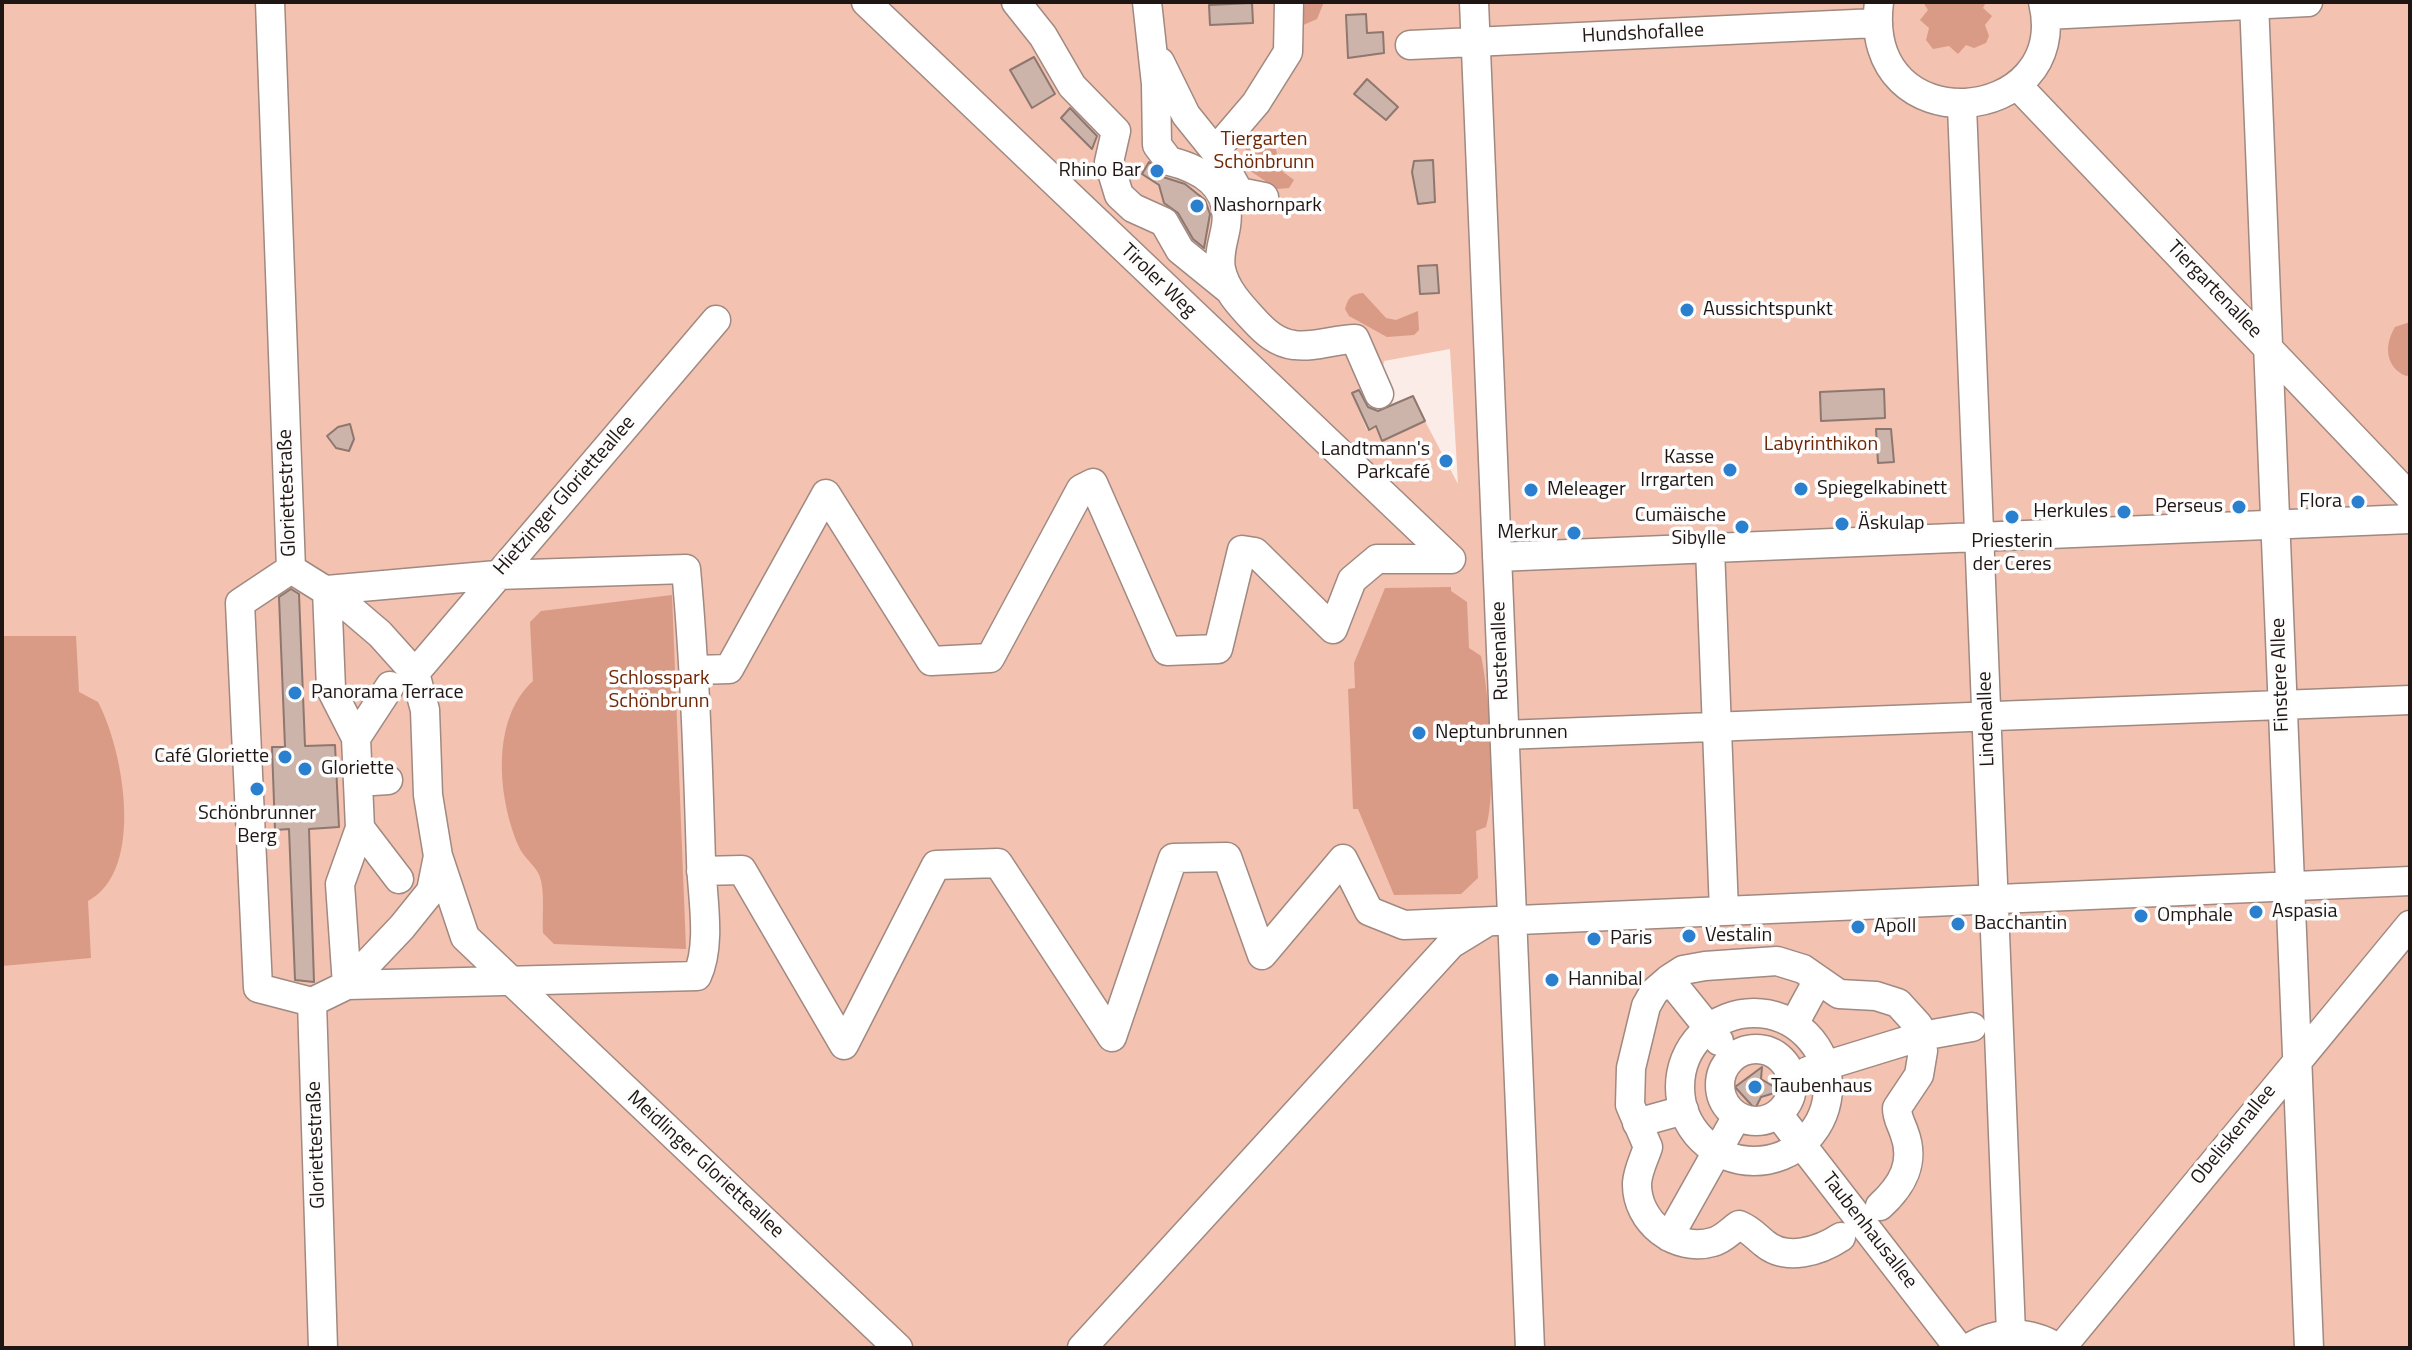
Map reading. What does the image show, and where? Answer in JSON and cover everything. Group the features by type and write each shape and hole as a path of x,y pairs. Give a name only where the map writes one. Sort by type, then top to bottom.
{"street":[{"name":"Gloriettestraße","path":"270,2 291,569 240,603 258,988 312,1002 323,1348"},
{"name":"Tiroler Weg","path":"695,670 729,669 826,494 931,661 990,658 1081,489 1093,483 1167,651 1218,649 1242,550 1255,552 1333,629 1352,580 1377,559 1451,559 866,2"},
{"path":"1016,2 1043,36 1072,86 1116,131 1109,162 1119,195 1133,208 1164,222 1180,250 1228,289 1265,331 1285,343 1307,346 1355,339 1379,394"},
{"path":"1147,2 1153,48 1157,145 1169,161 1188,165 1206,174 1222,195 1227,223 1221,268 1228,289"},
{"path":"1215,151 1298,54 1289,2"},
{"name":"Rustenallee","path":"1474,2 1504,735 1500,921 1530,1348"},
{"path":"1877,12 1886,60 1910,89 1933,101 1962,106 1985,102 2017,85 2039,54 2045,8 2308,2"},
{"name":"Finstere Allee","path":"2254,3 2309,1348"},
{"name":"Hundshofallee","path":"1410,45 1877,12"},
{"path":"1153,48 1186,115 1215,151 1239,192 1264,197"},
{"name":"Tiergartenallee","path":"2017,85 2410,497"},
{"name":"Lindenallee","path":"1962,106 2011,1333"},
{"name":"Hietzinger Glorietteallee","path":"356,738 402,675 497,575 716,320"},
{"path":"1497,557 2410,519"},
{"path":"1710,548 1724,911"},
{"path":"291,569 327,590 380,634 425,710 427,778 438,856 431,891 407,890"},
{"path":"312,1002 347,985 697,976 704,961 695,670 686,569 497,575 327,590"},
{"path":"327,590 331,689 356,738 360,828 340,884 347,985"},
{"path":"1504,735 2410,700"},
{"path":"358,782 427,778"},
{"path":"360,828 407,890"},
{"name":"Meidlinger Glorietteallee","path":"438,856 465,937 898,1348"},
{"path":"701,871 742,870 844,1045 936,865 998,863 1112,1037 1173,858 1227,857 1262,955 1343,859 1369,911 1404,925 2410,881"},
{"path":"347,985 407,890"},
{"path":"1082,1348 1451,944 1500,921"},
{"name":"Obeliskenallee","path":"2059,1348 2410,925"},
{"path":"1841,1237 1812,1251 1794,1253 1764,1243 1750,1229 1739,1225 1722,1239 1701,1245 1684,1244 1651,1224 1638,1196 1637,1181 1648,1147 1630,1105 1631,1068 1646,1006 1654,992 1669,979 1683,970 1705,966 1777,961 1803,969 1839,994 1876,996 1898,1003 1918,1025 1922,1036 1919,1075 1897,1108 1908,1150 1905,1176 1880,1206"},
{"path":"1669,979 1733,1057"},
{"path":"1794,1024 1818,980"},
{"path":"1757,1013 1794,1024 1814,1042 1826,1066 1829,1091 1823,1115 1801,1145 1764,1161 1740,1160 1717,1151 1697,1134 1684,1110 1681,1096 1683,1065 1698,1039 1709,1028 1732,1016 1757,1013"},
{"path":"1792,1076 1922,1036 1972,1027"},
{"path":"1755,1048 1779,1056 1792,1076 1792,1093 1778,1114 1757,1121 1737,1116 1728,1108 1720,1087 1725,1066 1733,1057 1755,1048"},
{"path":"1637,1123 1684,1110"},
{"name":"Taubenhausallee","path":"1778,1114 1959,1348"},
{"path":"1669,1237 1737,1116"},
{"path":"1969,1348 1983,1339 2011,1333 2033,1336 2059,1348"}],"green space":[{"name":"Schlosspark Schönbrunn","path":"2,2 2410,2 2410,1348 2,1348","holes":["1450,349 1458,484 1425,421 1383,441 1376,426 1367,430 1352,394 1381,381 1384,361"]}],"shaded area":[{"path":"1305,2 1324,2 1317,19 1301,26"},
{"path":"1923,2 1986,2 1983,8 1992,16 1985,25 1989,36 1986,43 1974,48 1966,45 1958,54 1949,46 1933,49 1926,40 1929,28 1920,20 1928,10"},
{"path":"1253,134 1272,136 1282,171 1294,180 1289,188 1277,189 1249,170 1245,151"},
{"path":"1363,293 1386,318 1396,320 1418,311 1419,330 1414,335 1387,337 1349,316 1345,309 1349,299"},
{"path":"2410,322 2410,375 2406,376 2390,361 2388,348 2395,327"},
{"name":"Neptunbrunnen","path":"1451,587 1451,591 1467,602 1469,648 1481,656 1489,717 1491,792 1486,827 1476,831 1478,878 1461,894 1394,895 1358,809 1353,809 1348,689 1355,688 1354,663 1385,588"},
{"path":"672,595 686,949 554,944 543,933 542,883 519,847 506,806 503,784 504,738 510,717 519,697 533,681 530,622 541,611"},
{"path":"2,636 76,636 79,692 98,702 115,749 124,808 123,837 118,863 106,885 88,901 91,958 2,966"}],"building":[{"path":"1252,3 1253,23 1210,25 1209,5"},
{"path":"1366,14 1367,33 1383,32 1384,53 1348,58 1346,15"},
{"path":"1034,57 1055,94 1032,108 1010,70"},
{"path":"1367,79 1398,107 1386,120 1354,94"},
{"path":"1070,108 1097,136 1092,149 1061,118"},
{"path":"1433,160 1435,202 1418,204 1412,172 1414,161"},
{"path":"1149,162 1163,177 1185,184 1205,200 1210,214 1204,248 1193,239 1178,213 1164,203 1159,185 1142,174"},
{"path":"1437,265 1439,293 1420,294 1418,266"},
{"path":"1884,389 1885,418 1821,421 1820,392"},
{"path":"1359,390 1368,407 1378,411 1413,396 1425,421 1382,441 1376,426 1369,430 1352,393"},
{"path":"350,424 354,439 349,451 336,448 327,436 338,427"},
{"path":"1876,429 1891,429 1894,462 1878,463"},
{"name":"Gloriette","path":"291,589 299,594 305,746 335,745 339,827 309,829 314,982 295,980 289,829 275,830 272,747 285,747 279,597"},
{"name":"Taubenhaus","path":"1762,1067 1761,1079 1781,1091 1761,1097 1755,1109 1735,1087"}],"place":[{"name":"Rhino Bar","path":"1157,171"},
{"name":"Nashornpark","path":"1197,206"},
{"name":"Aussichtspunkt","path":"1687,310"},
{"name":"Landtmann's Parkcafé","path":"1446,461"},
{"name":"Kasse Irrgarten","path":"1730,470"},
{"name":"Spiegelkabinett","path":"1801,489"},
{"name":"Meleager","path":"1531,490"},
{"name":"Flora","path":"2358,502"},
{"name":"Perseus","path":"2239,507"},
{"name":"Herkules","path":"2124,512"},
{"name":"Priesterin der Ceres","path":"2012,517"},
{"name":"Äskulap","path":"1842,524"},
{"name":"Cumäische Sibylle","path":"1742,527"},
{"name":"Merkur","path":"1574,533"},
{"name":"Panorama Terrace","path":"295,693"},
{"name":"Neptunbrunnen","path":"1419,733"},
{"name":"Café Gloriette","path":"285,757"},
{"name":"Gloriette","path":"305,769"},
{"name":"Schönbrunner Berg","path":"257,789"},
{"name":"Aspasia","path":"2256,912"},
{"name":"Omphale","path":"2141,916"},
{"name":"Bacchantin","path":"1958,924"},
{"name":"Apoll","path":"1858,927"},
{"name":"Vestalin","path":"1689,936"},
{"name":"Paris","path":"1594,939"},
{"name":"Hannibal","path":"1552,980"},
{"name":"Taubenhaus","path":"1755,1087"}],"park label":[{"name":"Tiergarten Schönbrunn","path":"1264,152"},
{"name":"Labyrinthikon","path":"1821,445"}]}
